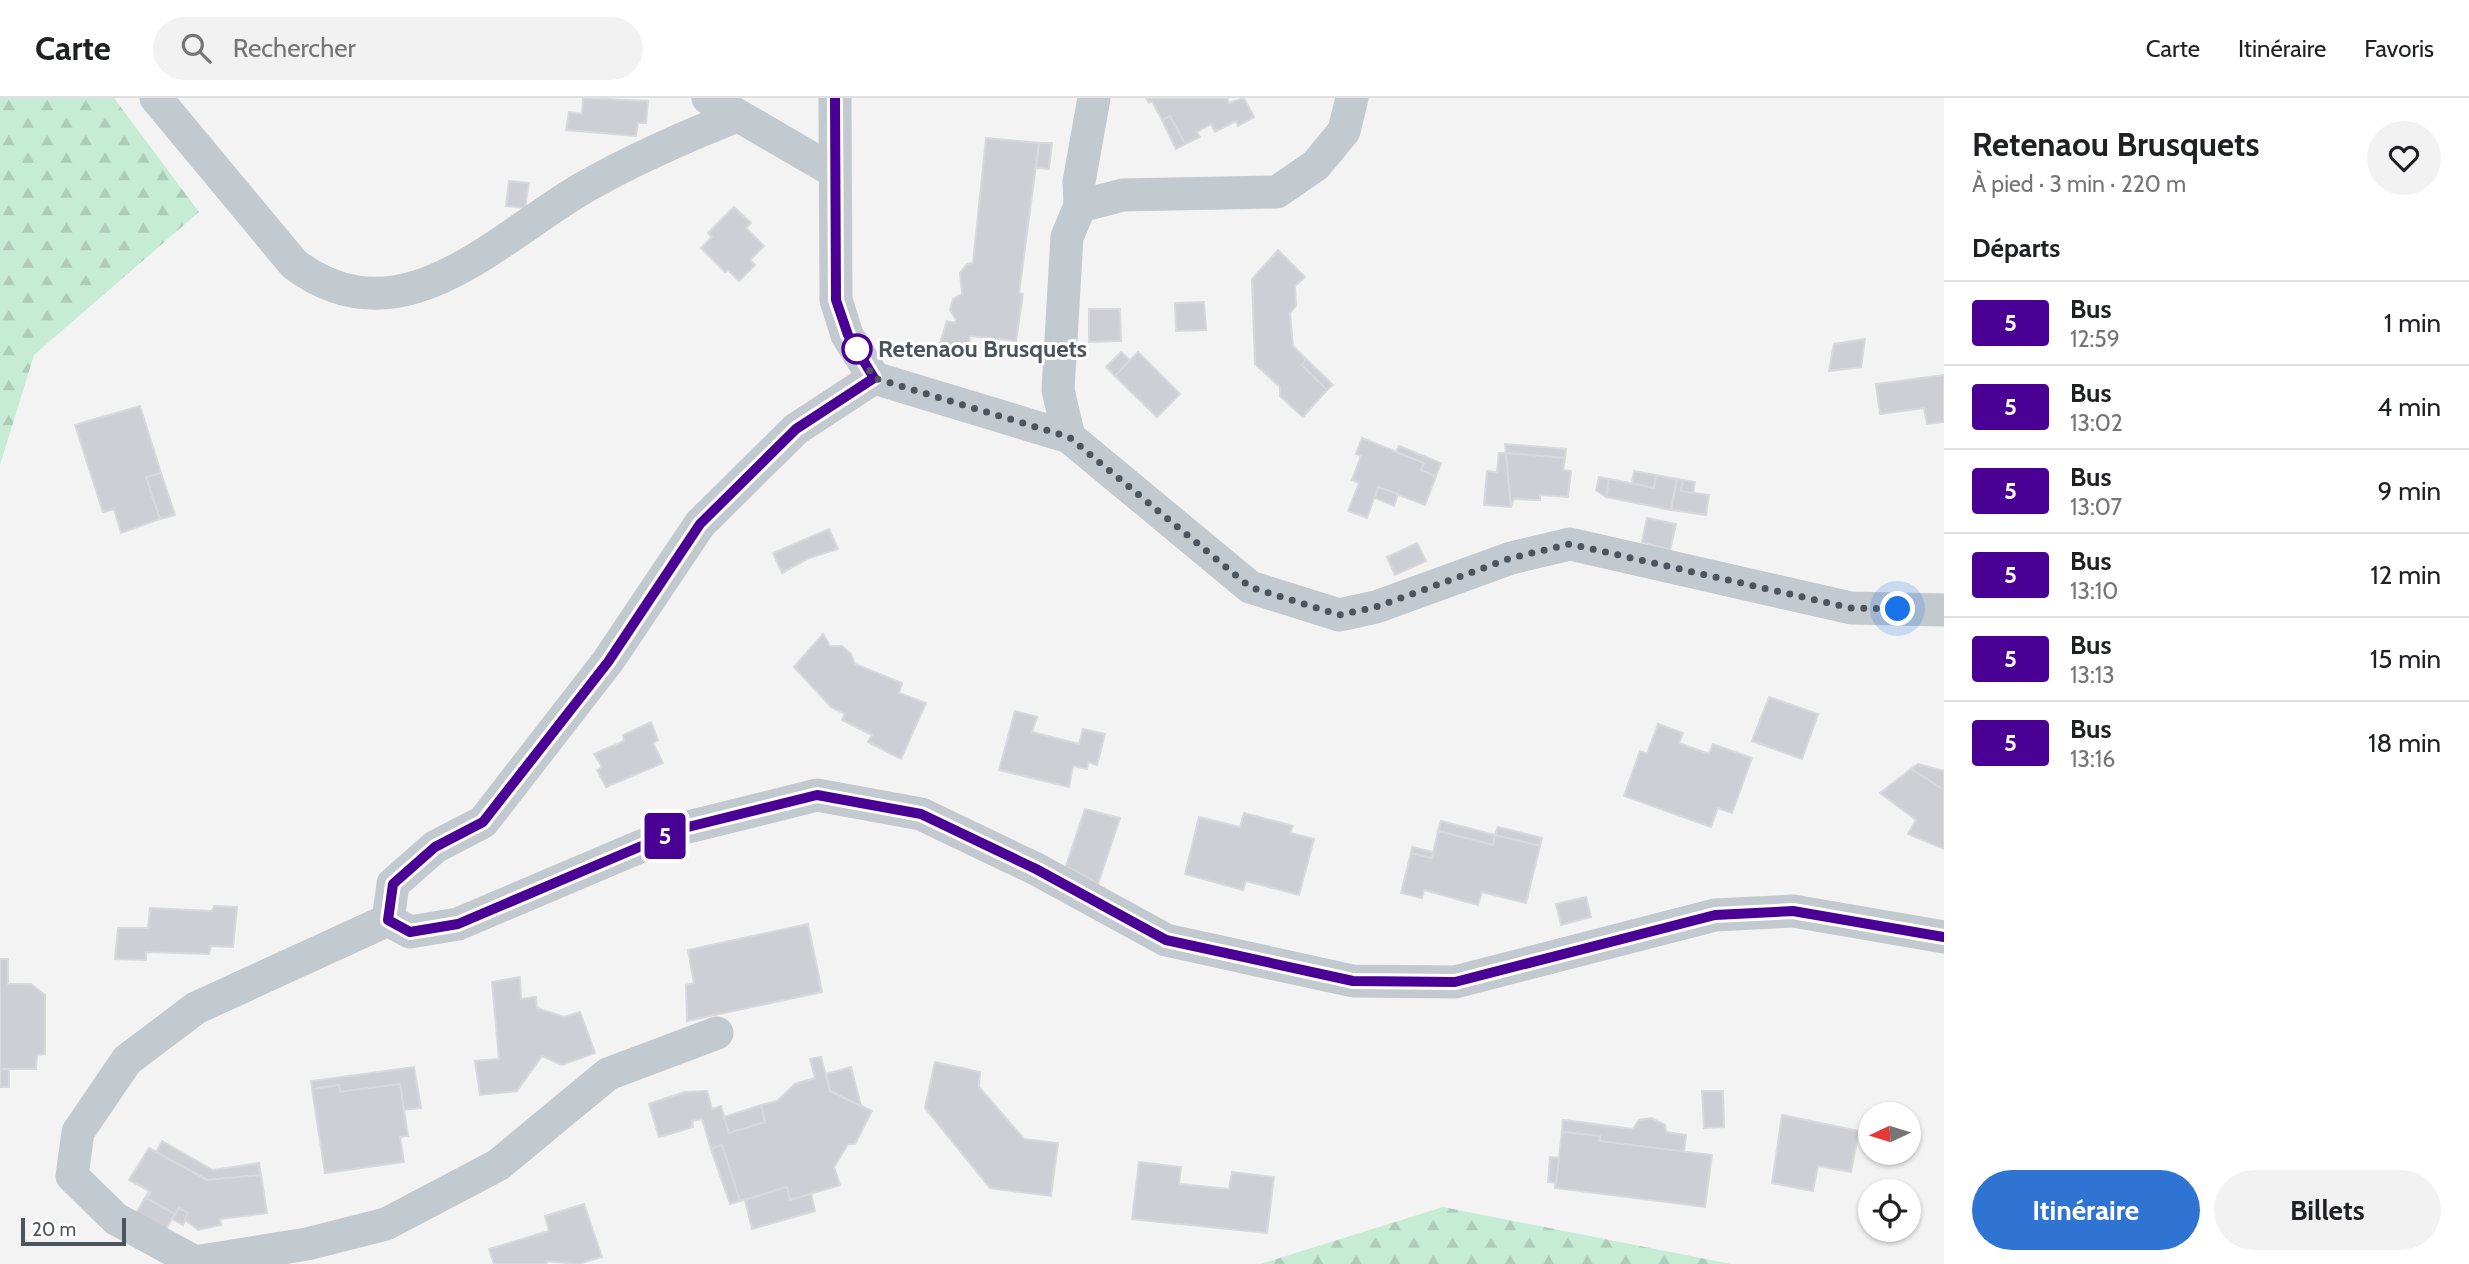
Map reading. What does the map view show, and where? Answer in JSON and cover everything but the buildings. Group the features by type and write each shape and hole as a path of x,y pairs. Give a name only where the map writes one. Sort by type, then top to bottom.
{"street":[{"path":"156,98 294,264 316,280 350,291 386,294 422,288 508,240 582,189 672,142 737,116"},
{"path":"708,98 835,172"},
{"path":"835,98 836,300 848,335 874,378 1069,437 1250,587 1339,615 1376,607 1511,558 1570,544 1851,608 1944,610"},
{"path":"1069,437 1058,390 1068,237 1080,206 1079,182 1094,98"},
{"path":"1080,206 1123,195 1277,192 1316,165 1344,131 1352,98"},
{"path":"388,920 393,884 435,847 483,822 608,662 700,524 796,429 874,378"},
{"path":"388,920 410,932 458,924 684,828 817,795 921,814 1036,869 1166,940 1353,981 1455,982 1715,915 1793,911 1944,937"},
{"path":"388,920 196,1008 127,1060 78,1132 72,1176 116,1219 195,1262 307,1244 386,1224 498,1165 608,1074 717,1033"}],"green space":[{"path":"0,98 114,98 199,212 34,355 0,465"},
{"path":"1443,1207 1731,1264 1260,1264"}],"bus line":[{"name":"5","path":"835,98 836,300 848,335 874,378 796,429 700,524 608,662 483,822 435,847 393,884 388,920 410,932 458,924 684,828 817,795 921,814 1036,869 1166,940 1353,981 1455,982 1715,915 1793,911 1944,937"}],"place":[{"name":"Retenaou Brusquets","path":"857,349"}],"route":[{"path":"857,349 874,378 1069,437 1250,587 1339,615 1376,607 1511,558 1570,544 1851,608 1898,609"}]}
